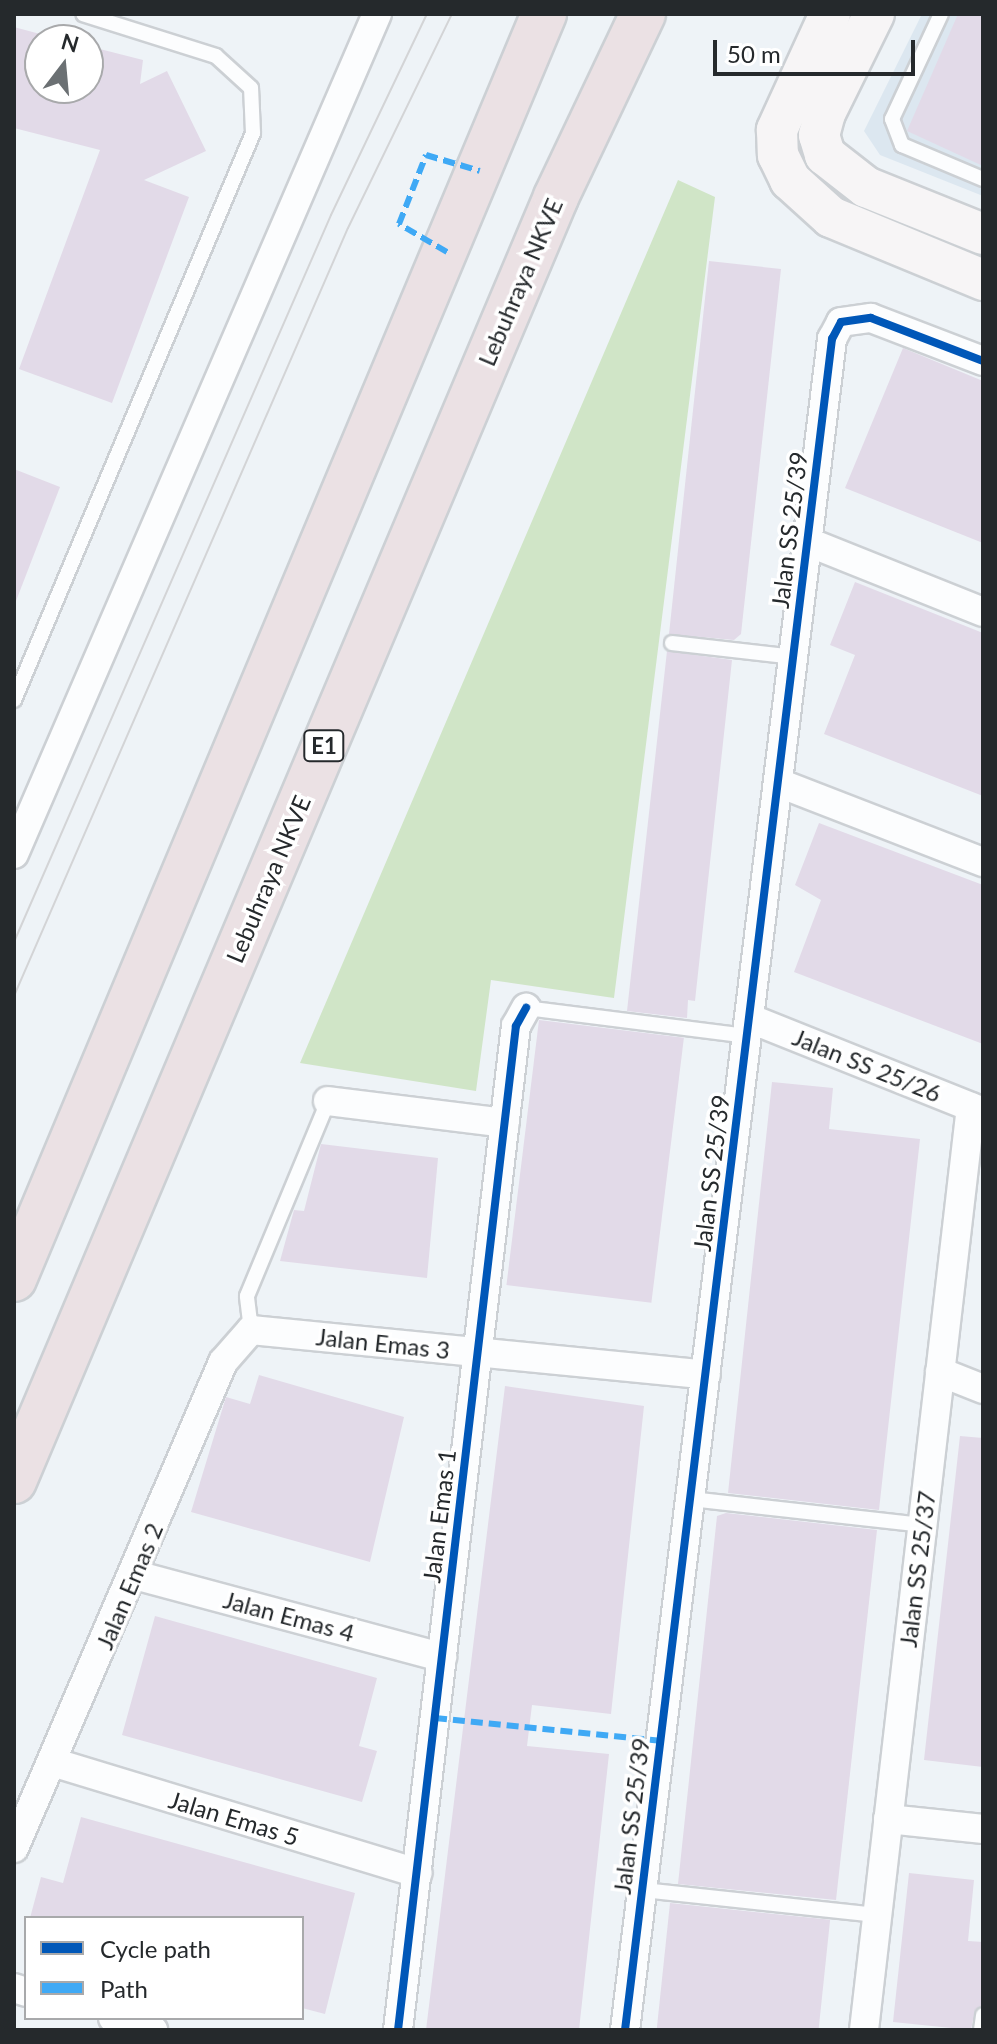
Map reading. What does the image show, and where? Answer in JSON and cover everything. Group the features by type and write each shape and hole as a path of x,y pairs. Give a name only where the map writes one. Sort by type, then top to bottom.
{"highway":[{"path":"14,1279 544,14"},
{"name":"Lebuhraya NKVE","path":"14,1481 556,197 643,14"}],"main road":[{"path":"830,14 777,130 778,155 790,180 831,217 983,280"},
{"path":"874,14 825,113 819,135 825,155 866,187 983,234"}],"street":[{"path":"14,854 377,14"},
{"name":"Jalan SS 25/39","path":"625,2030 832,339 841,322 871,318 983,361"},
{"path":"808,542 983,612"},
{"path":"779,783 983,862"},
{"name":"Jalan Emas 1","path":"398,2030 516,1026 526,1008"},
{"name":"Jalan SS 25/26","path":"750,1027 977,1110"},
{"path":"328,1101 505,1123"},
{"name":"Jalan SS 25/37","path":"864,2030 940,1372 977,1110"},
{"name":"Jalan Emas 3","path":"251,1330 706,1375"},
{"name":"Jalan Emas 2","path":"14,1848 135,1575 223,1362 251,1330"},
{"path":"940,1372 983,1389"},
{"name":"Jalan Emas 4","path":"135,1575 442,1657"},
{"name":"Jalan Emas 5","path":"52,1762 417,1873"},
{"path":"888,1819 983,1829"},
{"path":"120,2020 153,2030"}],"lane":[{"path":"14,700 253,133 251,88 216,56 83,14"},
{"path":"941,14 892,119 902,145 983,179"},
{"path":"672,643 794,657"},
{"path":"526,1008 750,1027"},
{"path":"251,1330 247,1296 328,1101"},
{"path":"691,1499 922,1525"},
{"path":"643,1890 877,1915"},
{"path":"981,2030 983,2015"}],"shaded area":[{"path":"922,14 983,14 983,196 880,155 864,131"}],"green space":[{"path":"678,180 715,197 614,998 491,980 476,1091 300,1063"}],"building":[{"path":"958,14 983,14 983,166 907,131"},
{"path":"14,27 24,30 24,104 104,104 104,50 143,60 140,84 167,71 206,151 144,180 189,197 112,403 19,369 100,150 14,128"},
{"path":"709,261 781,269 741,634 734,640 669,634"},
{"path":"903,348 983,381 983,543 845,488"},
{"path":"14,469 60,487 16,601 14,600"},
{"path":"855,582 983,633 983,796 824,734 855,655 830,645"},
{"path":"667,651 732,660 695,1001 688,1000 687,1018 627,1011"},
{"path":"819,823 983,885 983,1044 794,972 821,900 795,885"},
{"path":"539,1020 684,1038 651,1303 506,1285"},
{"path":"772,1082 833,1088 829,1129 920,1139 879,1510 728,1493"},
{"path":"321,1144 438,1158 427,1278 280,1261 294,1210 304,1211"},
{"path":"259,1375 404,1417 370,1562 191,1512 226,1397 250,1404"},
{"path":"505,1386 644,1406 611,1714 532,1705 527,1746 609,1754 579,2030 426,2030"},
{"path":"960,1436 983,1438 983,1767 924,1760"},
{"path":"726,1513 877,1530 836,1900 678,1884 717,1516"},
{"path":"155,1616 377,1678 359,1746 377,1751 362,1802 122,1735"},
{"path":"81,1817 355,1893 325,2014 304,2009 304,1916 31,1916 41,1877 63,1883"},
{"path":"909,1873 974,1880 968,1941 983,1942 983,2005 975,2010 971,2030 893,2022"},
{"path":"670,1903 830,1920 819,2030 657,2030"}],"tram line":[{"path":"14,942 331,215 427,14"},
{"path":"14,996 348,228 452,14"}],"marked path":[{"path":"447,252 399,224 426,155 480,171"},
{"path":"435,1718 660,1741"}],"cycle path":[{"path":"625,2030 832,339 841,322 871,318 983,361"},
{"path":"398,2030 516,1026 526,1008"}]}
